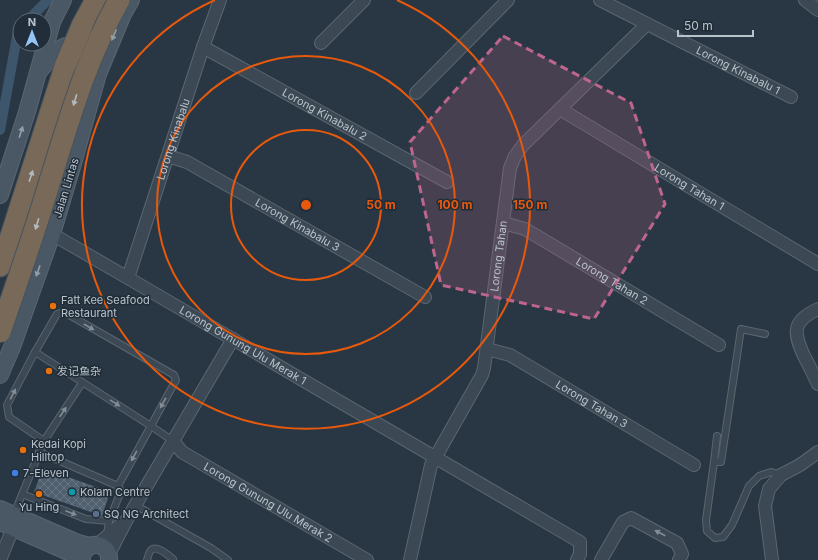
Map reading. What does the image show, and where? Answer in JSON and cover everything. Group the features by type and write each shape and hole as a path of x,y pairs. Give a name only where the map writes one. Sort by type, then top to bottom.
{"highway":[{"path":"0,266 66,64 82,26 96,0"},
{"name":"Jalan Lintas","path":"0,332 82,80 102,30 119,0"}],"main road":[{"path":"0,195 27,112 52,22 64,0"},
{"name":"Jalan Lintas","path":"0,375 12,347 52,234 92,100 98,74 123,14 131,0"},
{"path":"37,72 62,47 73,45 80,46 91,57 93,66 92,100"},
{"path":"6,526 105,551"},
{"path":"6,526 73,554 82,560 85,550 105,551"}],"street":[{"name":"Lorong Kinabalu","path":"128,278 203,47 220,0"},
{"path":"321,43 364,0"},
{"path":"416,93 508,0"},
{"name":"Lorong Kinabalu 1","path":"600,0 791,97"},
{"path":"805,0 818,10"},
{"name":"Lorong Tahan","path":"410,560 431,465 482,375 487,349 510,168 515,156 523,145 647,24"},
{"name":"Lorong Kinabalu 2","path":"203,47 447,182"},
{"name":"Lorong Tahan 1","path":"560,109 818,264"},
{"name":"Lorong Kinabalu 3","path":"168,156 187,162 425,297"},
{"name":"Lorong Tahan 2","path":"503,223 526,229 719,345"},
{"name":"Lorong Gunung Ulu Merak 1","path":"52,234 580,542 580,554 577,560"},
{"path":"818,309 807,314 800,321 796,331 797,341 818,384"},
{"path":"105,551 126,521 233,339"},
{"name":"Lorong Tahan 3","path":"487,349 510,355 694,465"},
{"name":"Lorong Gunung Ulu Merak 2","path":"172,441 182,452 367,560"},
{"path":"772,560 766,506 769,489 781,475 800,465 818,452"},
{"path":"601,560 622,522 631,518 677,543 682,554 679,560"},
{"path":"105,551 126,521"},
{"path":"0,560 6,526"}],"lane":[{"path":"44,441 10,417 8,405 35,352 57,314 64,312 174,375 176,380 118,486"},
{"path":"714,462 721,462 741,329 765,334"},
{"path":"35,352 172,441"},
{"path":"6,526 22,494 44,441 82,383"},
{"path":"717,436 706,520 707,531 715,538 723,537 732,525 749,486 759,476 771,472 781,475"},
{"path":"39,452 118,486 121,491 109,522 105,551"},
{"path":"22,494 86,518 109,522"},
{"path":"135,505 211,548 228,560"},
{"path":"147,560 153,549 157,549 166,554 173,559 172,560"}],"highlighted area":[{"path":"503,36 631,103 665,204 594,319 441,285 410,142"}],"building":[{"name":"Kolam Centre","path":"43,468 110,492 102,516 34,492"}],"waterway":[{"path":"36,12 48,0"},
{"path":"0,130 14,52"}],"place":[{"name":"Fatt Kee Seafood Restaurant","path":"53,306"},
{"name":"发记鱼杂","path":"49,371"},
{"name":"Kedai Kopi Hilltop","path":"23,450"},
{"name":"7-Eleven","path":"15,473"},
{"name":"Kolam Centre","path":"72,492"},
{"name":"Yu Hing","path":"39,494"},
{"name":"SQ NG Architect","path":"96,514"}]}
